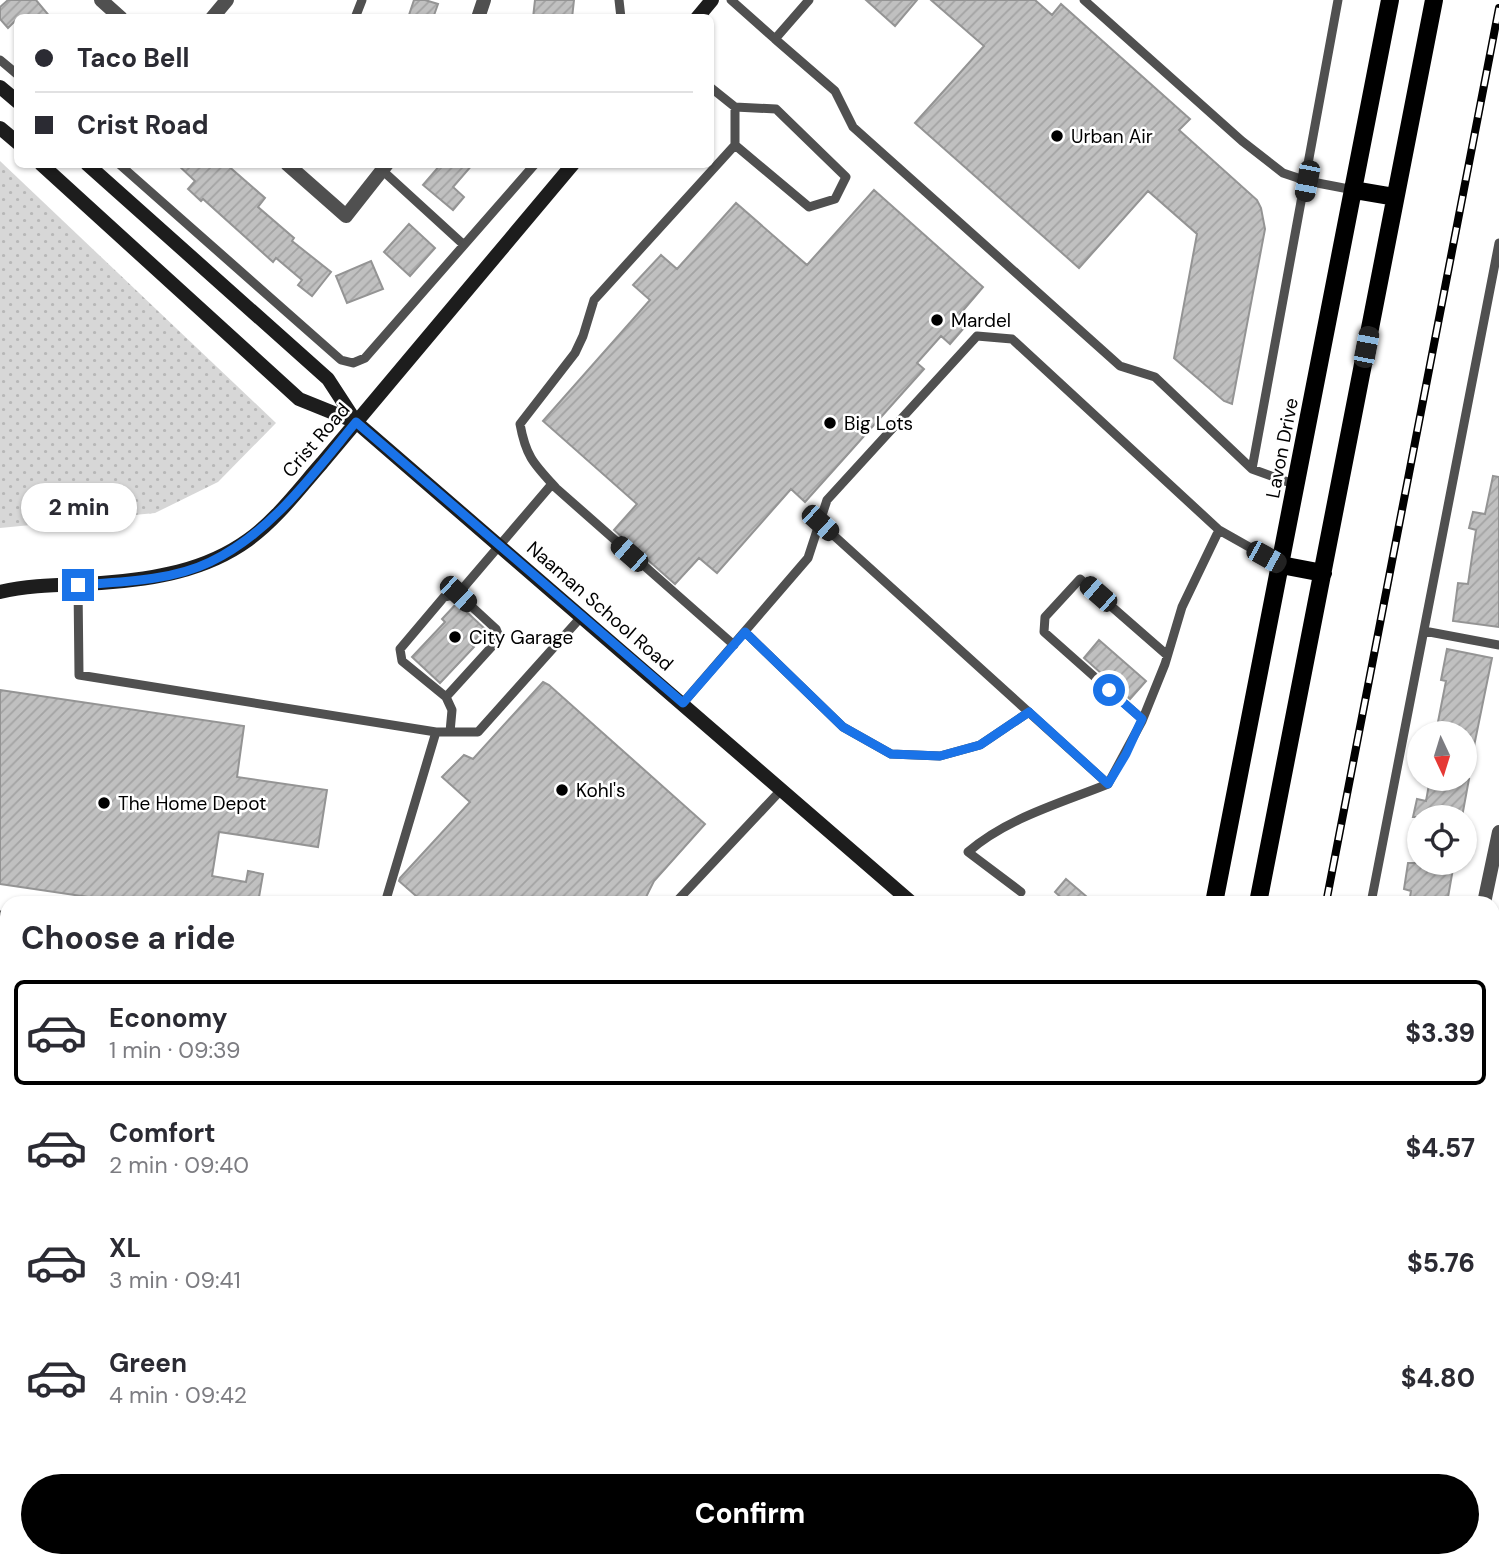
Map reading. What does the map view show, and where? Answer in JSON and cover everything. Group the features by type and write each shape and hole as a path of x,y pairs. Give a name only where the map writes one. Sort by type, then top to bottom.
{"main road":[{"path":"700,14 712,0"},
{"name":"Lavon Drive","path":"1215,896 1390,0"},
{"path":"1259,896 1434,0"},
{"path":"0,87 14,99"},
{"path":"0,128 14,140"},
{"name":"Naaman School Road","path":"45,168 299,399 356,422"},
{"name":"Naaman School Road","path":"91,168 328,379 356,422 904,896"},
{"name":"Crist Road","path":"0,592 171,574 209,563 249,539 282,509 570,168"},
{"path":"1354,190 1395,197"},
{"path":"1281,565 1323,573"}],"street":[{"path":"101,0 117,14"},
{"path":"215,14 227,0"},
{"path":"292,168 346,216 384,168"},
{"path":"1485,896 1499,832"}],"lane":[{"path":"731,0 835,91 853,127 1120,366 1155,377 1252,469 1297,485"},
{"path":"775,39 809,0"},
{"path":"1084,0 1242,141 1283,173 1307,181 1354,190"},
{"path":"1252,469 1307,181 1338,0"},
{"path":"0,60 14,72"},
{"path":"714,90 735,107 776,109 846,177 835,199 809,207 735,145"},
{"path":"734,645 552,484 536,467 525,449 520,424 575,353 594,300 735,145 735,107"},
{"path":"124,168 341,360 353,363 365,358 531,168"},
{"path":"386,168 464,245"},
{"path":"1372,896 1499,243"},
{"path":"683,703 808,558 827,500 977,336 1012,339 1219,530 1281,565"},
{"path":"450,732 452,710 446,697 402,661 400,649 444,597 458,594 552,484"},
{"path":"820,523 1108,784"},
{"path":"1021,892 968,852 988,835 1013,822 1108,784 1142,719 1182,607 1219,530"},
{"path":"1142,719 1044,632 1045,617 1080,579 1167,655"},
{"path":"78,585 79,675 436,732 478,732 582,617"},
{"path":"446,697 496,642 498,634 458,594"},
{"path":"1424,631 1499,645"},
{"path":"745,632 843,727 891,754 940,756 980,745 1029,712"},
{"path":"387,896 436,732"},
{"path":"682,896 782,789"}],"shaded area":[{"path":"0,161 276,423 218,482 155,513 0,528"}],"building":[{"path":"8,0 36,0 48,14 14,14 14,22 8,28 0,19 0,7"},
{"path":"414,0 438,4 434,14 409,14"},
{"path":"535,0 574,0 572,14 533,14"},
{"path":"866,0 917,0 895,26"},
{"name":"Urban Air","path":"931,0 1035,0 1052,15 1061,4 1190,119 1179,130 1257,200 1265,229 1232,404 1224,401 1174,358 1197,234 1148,191 1079,268 915,123 984,46"},
{"path":"181,168 231,168 265,198 258,207 294,238 292,241 331,272 312,296 298,285 302,280 276,258 273,262 203,199 201,201 188,189 195,181"},
{"path":"438,168 470,168 453,187 464,197 453,210 423,185"},
{"path":"874,190 983,287 960,314 969,322 950,344 941,336 917,363 924,369 805,502 791,489 717,573 699,558 675,584 614,530 637,504 543,421 650,300 633,285 661,255 677,269 736,203 807,265"},
{"path":"409,224 435,248 410,276 384,252"},
{"path":"371,261 383,289 347,303 336,276"},
{"path":"1493,476 1499,477 1499,627 1453,621 1458,583 1468,584 1476,530 1469,528 1473,512 1485,514"},
{"name":"City Garage","path":"457,603 485,629 471,644 474,647 440,683 412,657 445,622 442,619"},
{"path":"1099,640 1146,681 1130,699 1084,658"},
{"path":"1447,649 1492,658 1477,732 1477,721 1438,721 1446,681 1441,680"},
{"name":"Kohl's","path":"543,682 705,824 654,881 646,896 416,896 399,881 400,878 470,802 442,777 464,755 473,759"},
{"name":"The Home Depot","path":"0,690 244,726 237,777 327,790 318,847 219,832 212,876 246,882 248,871 263,874 259,896 81,896 0,884"},
{"path":"1428,791 1467,791 1464,805 1416,805 1417,799 1426,801"},
{"path":"1407,870 1407,875 1452,875 1448,896 1410,896 1411,891 1404,889"},
{"path":"1066,879 1086,896 1059,896 1055,892"}],"railway":[{"path":"1327,896 1499,8"}],"place":[{"name":"Urban Air","path":"1057,136"},
{"name":"Mardel","path":"937,320"},
{"name":"Big Lots","path":"830,423"},
{"name":"City Garage","path":"455,637"},
{"name":"Kohl's","path":"562,790"},
{"name":"The Home Depot","path":"104,803"}],"route":[{"path":"78,585 171,574 209,563 249,539 282,509 356,422 683,703 745,632 843,727 891,754 940,756 980,745 1029,712 1108,784 1142,719 1109,690"}]}
